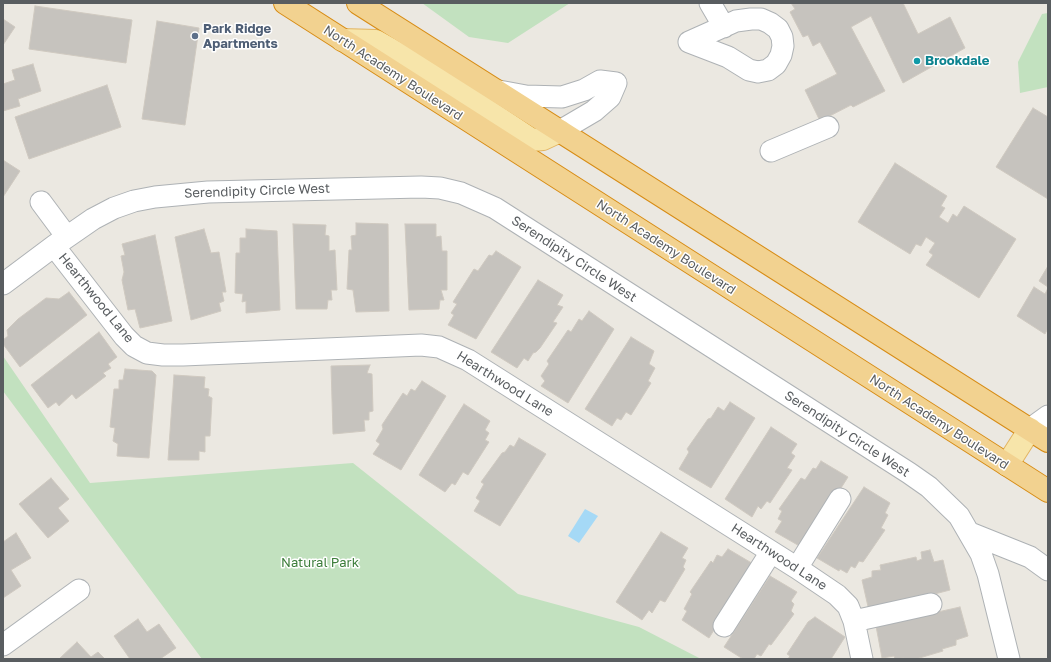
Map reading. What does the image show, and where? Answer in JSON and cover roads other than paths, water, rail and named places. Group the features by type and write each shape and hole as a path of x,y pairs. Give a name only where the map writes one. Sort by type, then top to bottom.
{"highway":[{"name":"North Academy Boulevard","path":"285,3 1048,491"},
{"path":"358,3 499,91 560,132 1039,435"}],"main road":[{"path":"342,40 376,41 422,67 532,140 543,139 560,132"},
{"path":"1007,465 1039,435"}],"street":[{"path":"710,3 724,27"},
{"path":"499,91 526,96 562,97 584,90 600,81 616,83 610,97 594,111 560,132"},
{"path":"771,151 828,127"},
{"name":"Serendipity Circle West","path":"3,284 60,241 93,219 114,208 148,198 178,194 421,187 440,188 461,193 495,208 929,487 959,516 981,554 988,574 1009,659"},
{"name":"Hearthwood Lane","path":"41,202 60,241 124,336 134,346 147,353 163,355 415,346 439,347 472,363 797,568 837,595 848,606 854,622 862,659"},
{"path":"1039,435 1048,416"},
{"path":"797,568 840,499"},
{"path":"970,533 1030,557 1048,570"},
{"path":"724,626 771,552"},
{"path":"3,645 79,590"},
{"path":"854,622 931,604"}],"water":[{"path":"585,509 598,516 579,543 568,536"}],"place":[{"name":"Park Ridge Apartments","path":"195,36"},
{"name":"Brookdale","path":"917,61"}],"park label":[{"name":"Natural Park","path":"320,563"}]}
